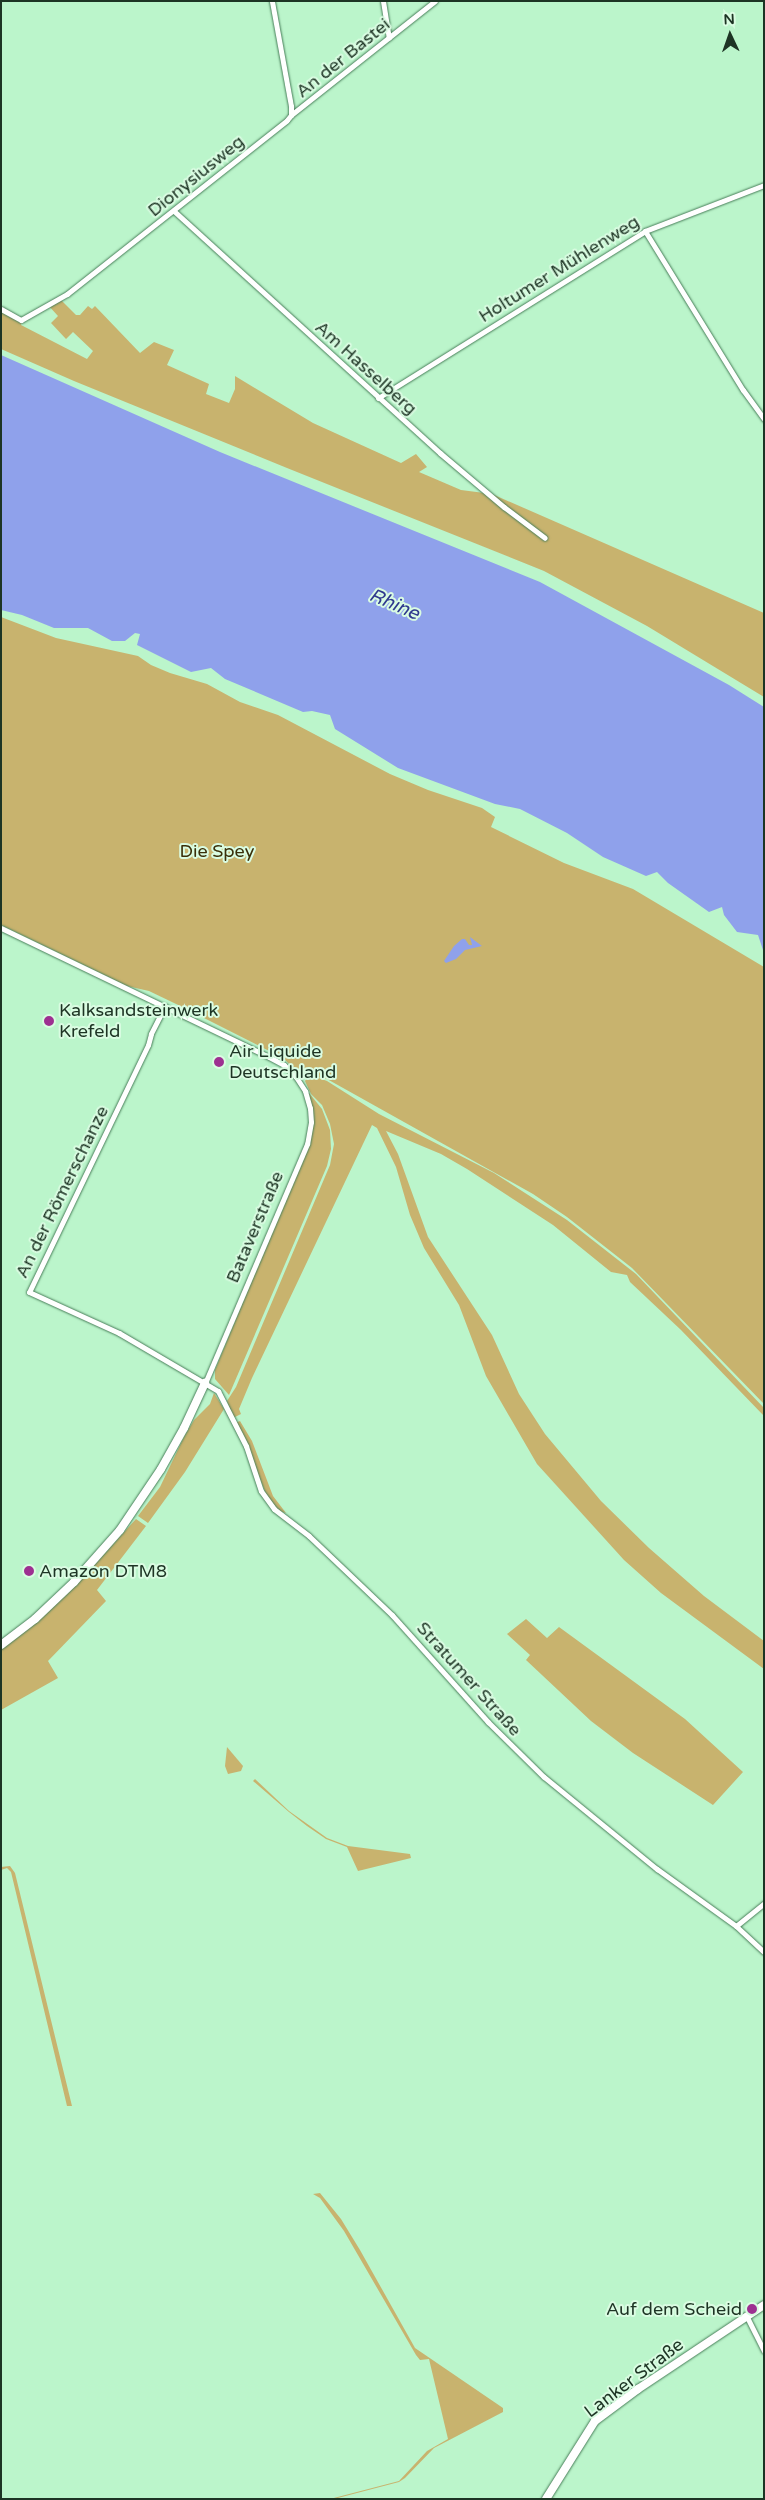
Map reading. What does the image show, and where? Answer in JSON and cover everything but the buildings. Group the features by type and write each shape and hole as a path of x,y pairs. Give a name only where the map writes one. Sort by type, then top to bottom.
{"street":[{"path":"272,1 292,106 291,115"},
{"path":"383,1 388,38"},
{"name":"An der Bastei","path":"291,115 434,1"},
{"name":"Dionysiusweg","path":"1,309 21,320 68,294 174,211 291,115"},
{"name":"Holtumer Mühlenweg","path":"378,398 645,231 764,185"},
{"name":"Am Hasselberg","path":"174,211 475,484 546,538"},
{"path":"645,231 743,390 764,419"},
{"name":"Bataverstraße","path":"1,928 165,1006 284,1066 302,1086 310,1108 310,1133 307,1144 205,1383 162,1469 120,1530 74,1582 34,1619 1,1645"},
{"name":"An der Römerschanze","path":"165,1006 29,1292 119,1333 205,1383"},
{"name":"Stratumer Straße","path":"205,1383 222,1396 252,1460 261,1491 274,1509 309,1536 392,1615 488,1722 544,1777 657,1869 736,1926 764,1952"},
{"path":"736,1926 764,1903"},
{"name":"Lanker Straße","path":"546,2499 595,2422 638,2389 746,2315 764,2305"},
{"path":"746,2315 764,2351"}],"green space":[{"path":"60,299 76,315 80,315 88,306 92,309 95,306 140,353 154,342 174,350 167,365 209,384 206,394 229,403 235,389 235,376 313,423 401,463 416,454 427,467 419,472 461,490 492,494 764,613 764,697 647,626 544,571 74,381 1,349 1,310 22,322 21,325 87,359 93,351 73,332 66,339 51,323 58,316 48,305"},
{"name":"Die Spey","path":"1,617 56,638 138,656 151,665 207,684 240,702 278,715 390,774 428,790 482,808 495,817 491,827 564,863 633,889 764,967 764,1404 632,1268 567,1217 533,1194 327,1079 300,1074 283,1058 202,1017 203,1010 201,1009 199,1015 149,991 127,986 1,925"},
{"path":"307,1078 319,1078 327,1081 379,1114 494,1173 567,1220 636,1274 764,1408 764,1416 681,1330 630,1282 627,1275 611,1272 553,1225 467,1169 441,1154 386,1131 398,1154 428,1237 492,1335 519,1394 545,1434 601,1501 649,1548 704,1596 764,1641 764,1669 661,1593 624,1560 537,1464 486,1376 459,1305 424,1248 410,1215 396,1167 377,1128 372,1125 252,1378 239,1409 241,1414 233,1418 227,1401 236,1387 330,1165 334,1144 330,1124 322,1105 311,1094 305,1081"},
{"path":"309,1093 322,1109 330,1130 331,1149 327,1166 229,1395 215,1379 215,1370 310,1139 313,1119"},
{"path":"214,1393 224,1409 185,1472 148,1523 138,1516 160,1487 184,1437 194,1420 210,1404"},
{"path":"240,1421 252,1441 273,1496 286,1513 279,1511 268,1499 245,1441 235,1423"},
{"path":"136,1519 146,1526 97,1590 106,1601 48,1661 58,1678 1,1710 1,1648 79,1582"},
{"path":"526,1619 547,1638 559,1627 685,1719 743,1772 713,1805 633,1753 591,1721 526,1660 530,1655 507,1634"},
{"path":"227,1747 243,1766 241,1771 228,1774 225,1766"},
{"path":"255,1779 289,1811 327,1838 348,1846 410,1854 411,1858 358,1871 347,1847 326,1839 307,1826 289,1812 253,1781"},
{"path":"10,1866 15,1873 72,2106 67,2106 11,1872 7,1868 1,1870 1,1867"},
{"path":"320,2193 341,2219 360,2250 415,2348 503,2408 503,2412 434,2448 399,2482 334,2499 330,2499 399,2481 427,2451 448,2439 429,2359 420,2360 416,2355 344,2231 320,2198 313,2194"}],"water":[{"name":"Rhine","path":"1,355 220,452 540,582 729,685 764,707 764,953 758,935 737,932 724,915 722,907 709,912 668,883 657,872 646,876 603,857 567,833 520,809 495,804 398,768 335,729 330,715 312,711 303,712 225,679 211,668 191,672 137,645 140,634 135,633 125,641 112,641 88,628 54,628 22,615 1,610"},
{"path":"470,937 482,946 465,950 456,959 446,963 444,961 454,946 462,939 465,939 469,945 472,945"}],"place":[{"name":"Kalksandsteinwerk Krefeld","path":"49,1021"},
{"name":"Air Liquide Deutschland","path":"219,1062"},
{"name":"Amazon DTM8","path":"29,1571"},
{"name":"Auf dem Scheid","path":"752,2309"}]}
